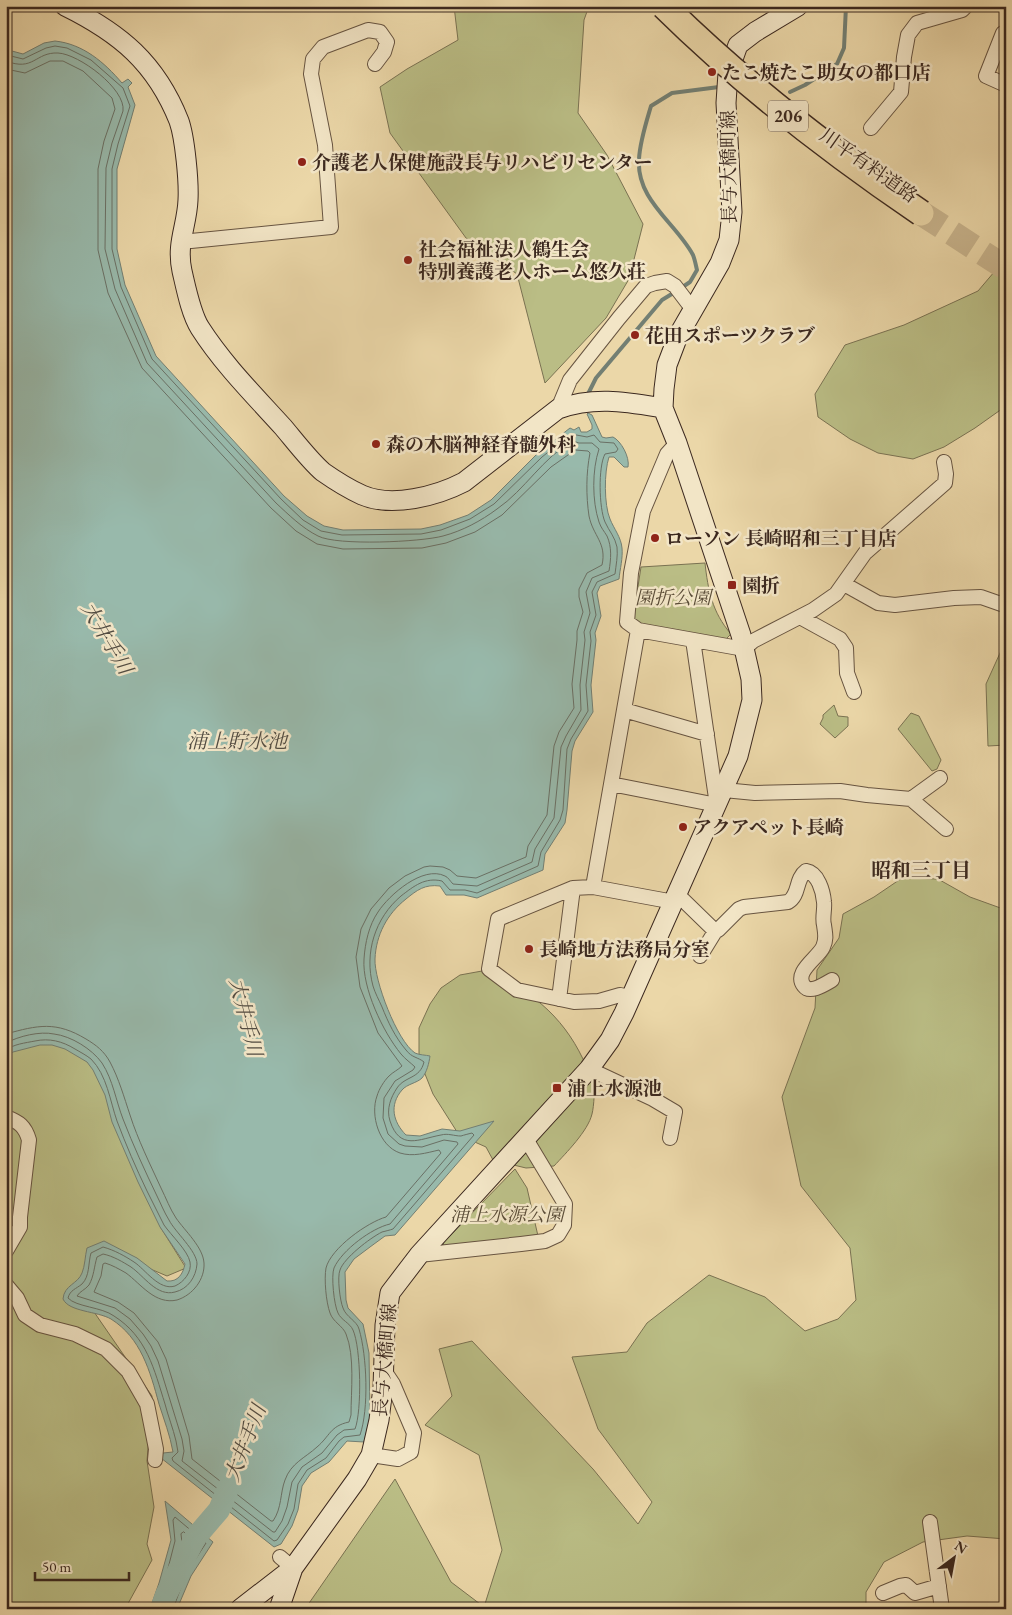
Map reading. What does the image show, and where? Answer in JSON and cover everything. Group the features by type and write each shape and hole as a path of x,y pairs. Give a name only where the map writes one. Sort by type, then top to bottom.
{"highway":[{"name":"川平有料道路","path":"664,6 725,64 764,97 853,165 924,210 769,92 723,52 675,6"}],"main road":[{"name":"長与大橋町線","path":"250,1605 357,1479 371,1455 379,1420 385,1325 390,1293 419,1255 526,1139 589,1068 610,1040 676,898 738,756 752,700 751,679 744,649 677,443 663,408 667,366 678,336 684,298 720,263 729,240 732,212 726,103 728,73 738,45 754,32 798,6"},
{"path":"68,7 91,19 130,47 142,59 171,104 180,123 186,159 188,201 179,254 182,272 200,327 231,368 323,472 363,495 388,500 413,500 449,490 464,482 558,409 588,401 626,402 663,408"},
{"path":"279,1609 286,1562"}],"street":[{"path":"871,128 902,92 904,56 908,35 917,23 962,10 966,6"},
{"path":"181,242 331,227 325,145 311,74 313,59 323,47 368,30 380,32 387,42 384,52 375,64"},
{"path":"1006,34 1003,33 986,76 1006,85"},
{"path":"558,409 570,380 646,286 667,281 684,298"},
{"path":"677,443 667,454 643,511 631,573 628,622 638,630 744,649 753,641 836,594 865,553 945,483 944,462"},
{"path":"844,584 878,603 895,605 954,598 980,597 1001,604 1006,600"},
{"path":"800,616 840,640 846,648 847,673 854,692"},
{"path":"593,887 638,630"},
{"path":"693,640 707,734 720,798"},
{"path":"624,710 707,734"},
{"path":"911,799 940,778"},
{"path":"611,784 720,798 755,793 840,791 911,799 946,828"},
{"path":"700,956 716,930 723,928 739,909 788,902 794,899 802,874 806,871 810,872 818,881 824,902 826,938 823,947 803,972 803,985 808,989 812,989 832,980"},
{"path":"631,997 620,995 599,1001 574,1002 517,990 489,969 498,919 573,888 593,887 676,898 716,930"},
{"path":"559,999 573,888"},
{"path":"589,1068 653,1099 675,1112 670,1138"},
{"path":"6,1117 20,1123 26,1130 29,1140 20,1227 6,1251"},
{"path":"419,1255 545,1241 558,1235 564,1225 565,1204 526,1139"},
{"path":"6,1285 17,1298 25,1315 40,1325 74,1334 106,1350 128,1370 147,1404 156,1449 155,1460"},
{"path":"371,1455 398,1459 412,1452 414,1433 393,1384 383,1369"},
{"path":"930,1522 942,1609"},
{"path":"883,1593 900,1586 906,1586 915,1593 939,1586"}],"green space":[{"path":"454,6 589,6 584,20 578,113 607,155 643,224 629,279 606,318 545,383 517,274 466,238 390,133 380,87 458,40"},
{"path":"1006,258 1006,406 944,447 913,459 878,453 850,439 818,417 815,394 845,345 904,325 978,291"},
{"name":"園折公園","path":"705,563 715,609 731,634 726,639 641,625 633,619 641,567"},
{"path":"1005,642 1006,745 988,746 986,684"},
{"path":"834,705 838,716 848,717 848,726 835,738 820,724 823,715"},
{"path":"911,713 919,716 941,760 937,769 932,771 898,729"},
{"path":"902,878 938,879 970,897 1006,910 1006,1539 967,1536 923,1542 884,1562 866,1592 866,1609 305,1609 395,1479 451,1582 484,1607 502,1550 479,1455 425,1425 452,1396 439,1349 472,1341 593,1469 638,1524 652,1502 598,1429 572,1357 627,1352 647,1323 709,1275 765,1297 805,1331 838,1319 856,1300 850,1248 801,1186 782,1097 815,1008 817,970 839,938 843,914 874,897"},
{"path":"482,971 514,985 542,1004 575,1043 594,1079 593,1107 590,1121 576,1142 554,1166 526,1168 493,1160 486,1147 459,1135 433,1094 419,1059 419,1028 430,1004 441,988 460,975"},
{"path":"18,1022 95,1060 161,1228 186,1268 167,1276 96,1246 83,1296 152,1396 147,1461 154,1507 147,1544 152,1560 125,1609 6,1609 6,1036"},
{"name":"浦上水源公園","path":"515,1169 527,1188 538,1236 445,1249 443,1243"}],"water":[{"name":"浦上貯水池","path":"55,41 84,50 100,61 122,83 128,79 132,83 128,87 135,105 117,169 117,249 125,285 156,356 284,496 307,516 324,526 343,530 421,529 440,525 468,515 491,500 538,453 570,428 574,430 579,427 581,432 587,432 592,429 588,413 592,415 602,437 613,437 619,442 626,454 628,463 628,467 624,467 614,457 609,457 607,463 605,488 608,513 619,537 622,548 622,560 619,579 600,586 597,593 601,616 595,633 596,640 591,685 593,712 575,741 572,751 565,823 545,854 543,870 477,898 464,895 446,895 440,886 422,888 393,911 380,933 375,959 382,995 394,1024 408,1046 415,1053 430,1056 422,1078 404,1088 395,1102 394,1113 398,1125 406,1135 420,1136 442,1129 460,1131 494,1121 395,1235 385,1236 370,1247 354,1259 345,1272 348,1308 363,1324 369,1353 370,1417 364,1442 347,1441 329,1462 311,1473 302,1486 298,1510 292,1526 281,1544 274,1547 161,1458 163,1453 173,1452 172,1446 152,1379 137,1346 130,1336 111,1319 77,1309 66,1303 63,1299 68,1288 82,1273 87,1248 104,1241 137,1258 167,1281 177,1279 183,1271 185,1264 160,1227 138,1182 112,1122 105,1095 93,1070 87,1062 65,1049 52,1045 40,1045 13,1052 6,1057 6,45 12,51 23,54 44,43"},
{"path":"165,1501 213,1542 191,1576 177,1609 150,1609 171,1540"}],"waterway":[{"path":"790,92 805,85 837,64 844,48 846,6"},
{"path":"681,288 690,282 697,270 693,255 686,243 650,199 644,187 640,174 639,159 641,146 651,106 672,93 719,87"},
{"path":"587,396 596,378 662,300 675,292"},
{"name":"大井手川","path":"161,1609 166,1595 195,1538 219,1510 233,1477"}],"tunnel":[{"path":"921,213 1006,268"}],"place":[{"name":"たこ焼たこ助女の都口店","path":"712,72"},
{"name":"介護老人保健施設長与リハビリセンター","path":"302,162"},
{"name":"社会福祉法人鶴生会 特別養護老人ホーム悠久荘","path":"408,260"},
{"name":"花田スポーツクラブ","path":"635,335"},
{"name":"森の木脳神経脊髄外科","path":"376,444"},
{"name":"ローソン 長崎昭和三丁目店","path":"655,538"},
{"name":"園折","path":"732,585"},
{"name":"アクアペット長崎","path":"683,827"},
{"name":"長崎地方法務局分室","path":"529,949"},
{"name":"浦上水源池","path":"557,1088"}],"district":[{"name":"昭和三丁目","path":"921,870"}]}
